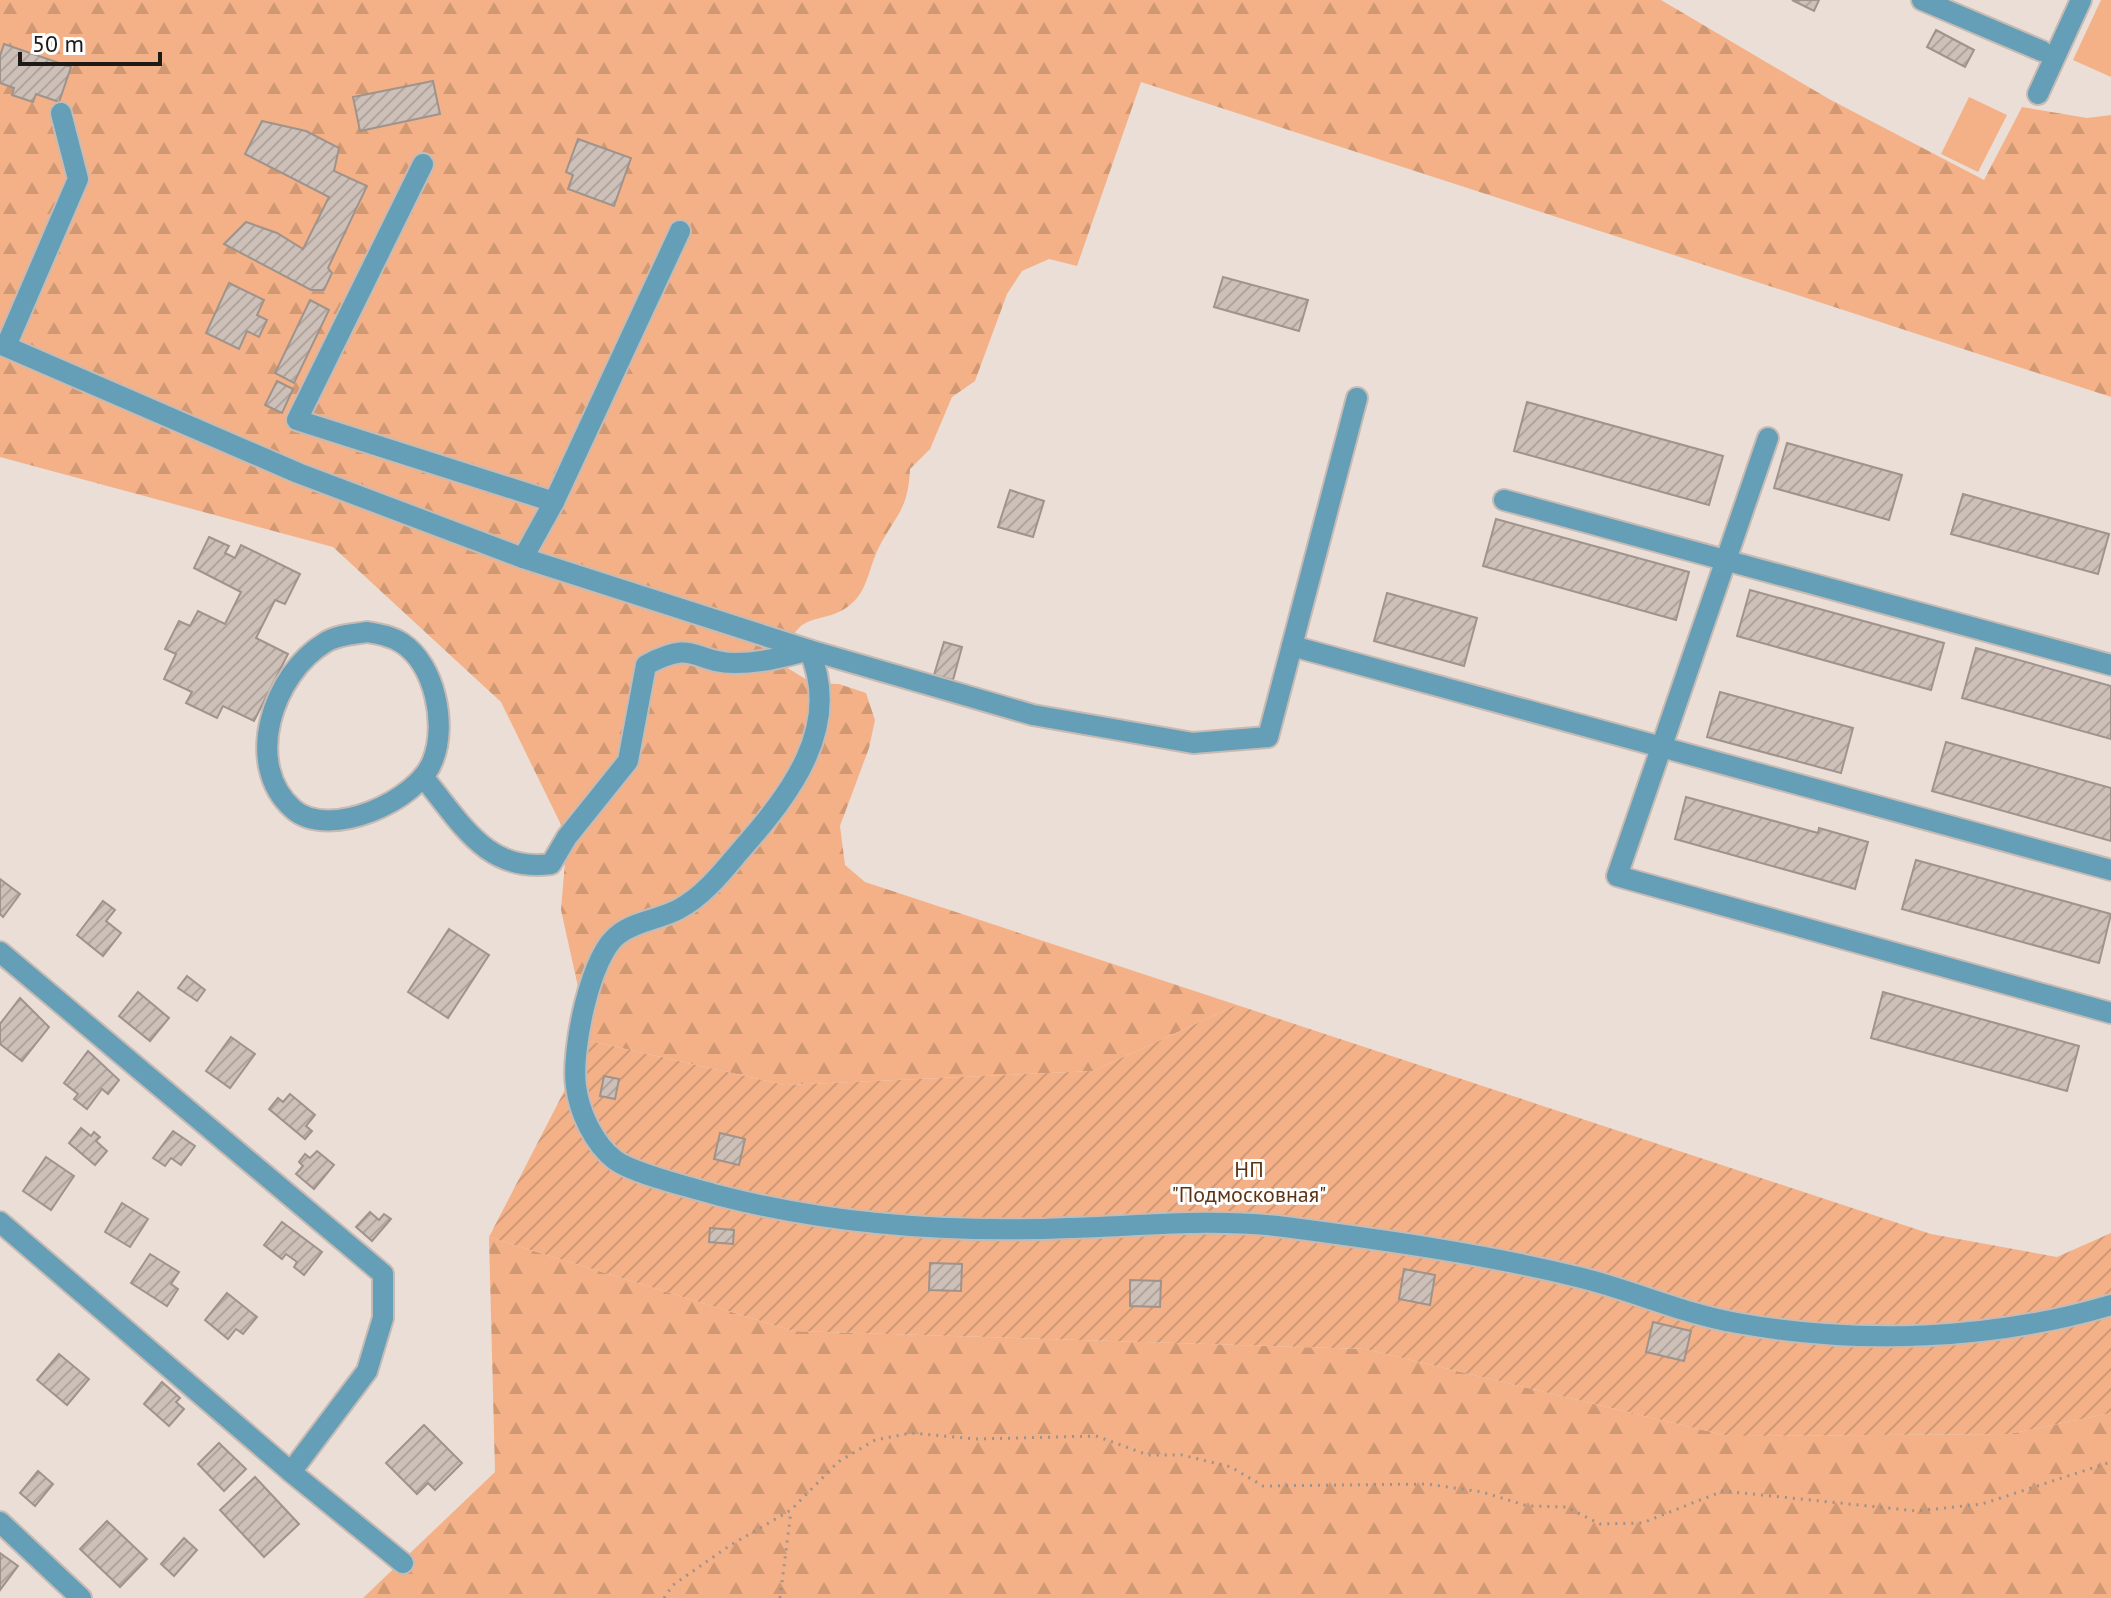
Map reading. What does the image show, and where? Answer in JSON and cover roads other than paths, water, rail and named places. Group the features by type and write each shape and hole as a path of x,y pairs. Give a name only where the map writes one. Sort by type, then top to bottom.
{"street":[{"path":"1922,0 2042,51"},
{"path":"2038,94 2081,0"},
{"path":"61,113 78,179 3,345 298,473 523,558 809,650 1033,715 1193,743 1268,737 1357,398"},
{"path":"423,164 297,420 554,502"},
{"path":"523,558 554,502 680,231"},
{"path":"1768,438 1664,748 1617,876 2111,1013"},
{"path":"1504,500 2111,665"},
{"path":"367,632 389,636 418,659 430,681 439,726 433,761 423,777 393,800 337,822 298,814 282,800 271,784 267,741 280,695 310,654 328,641 367,632"},
{"path":"1292,646 2111,870"},
{"path":"423,777 474,837 501,860 527,867 551,864 567,837 628,761 646,665 668,654 693,651 730,663 763,662 809,650"},
{"path":"809,650 819,672 822,698 814,741 802,769 770,816 713,883 681,909 617,934 603,953 591,984 580,1029 576,1085 592,1136 617,1162 694,1189 780,1211 886,1226 1276,1226 1417,1245 1582,1278 1736,1323 1844,1335 1979,1331 2079,1315 2111,1305"},
{"path":"0,952 383,1274 383,1318 367,1371 291,1472"},
{"path":"0,1222 291,1472 403,1563"},
{"path":"0,1522 81,1598"}],"park label":[{"name":"НП \"Подмосковная\"","path":"1249,1182"}]}
